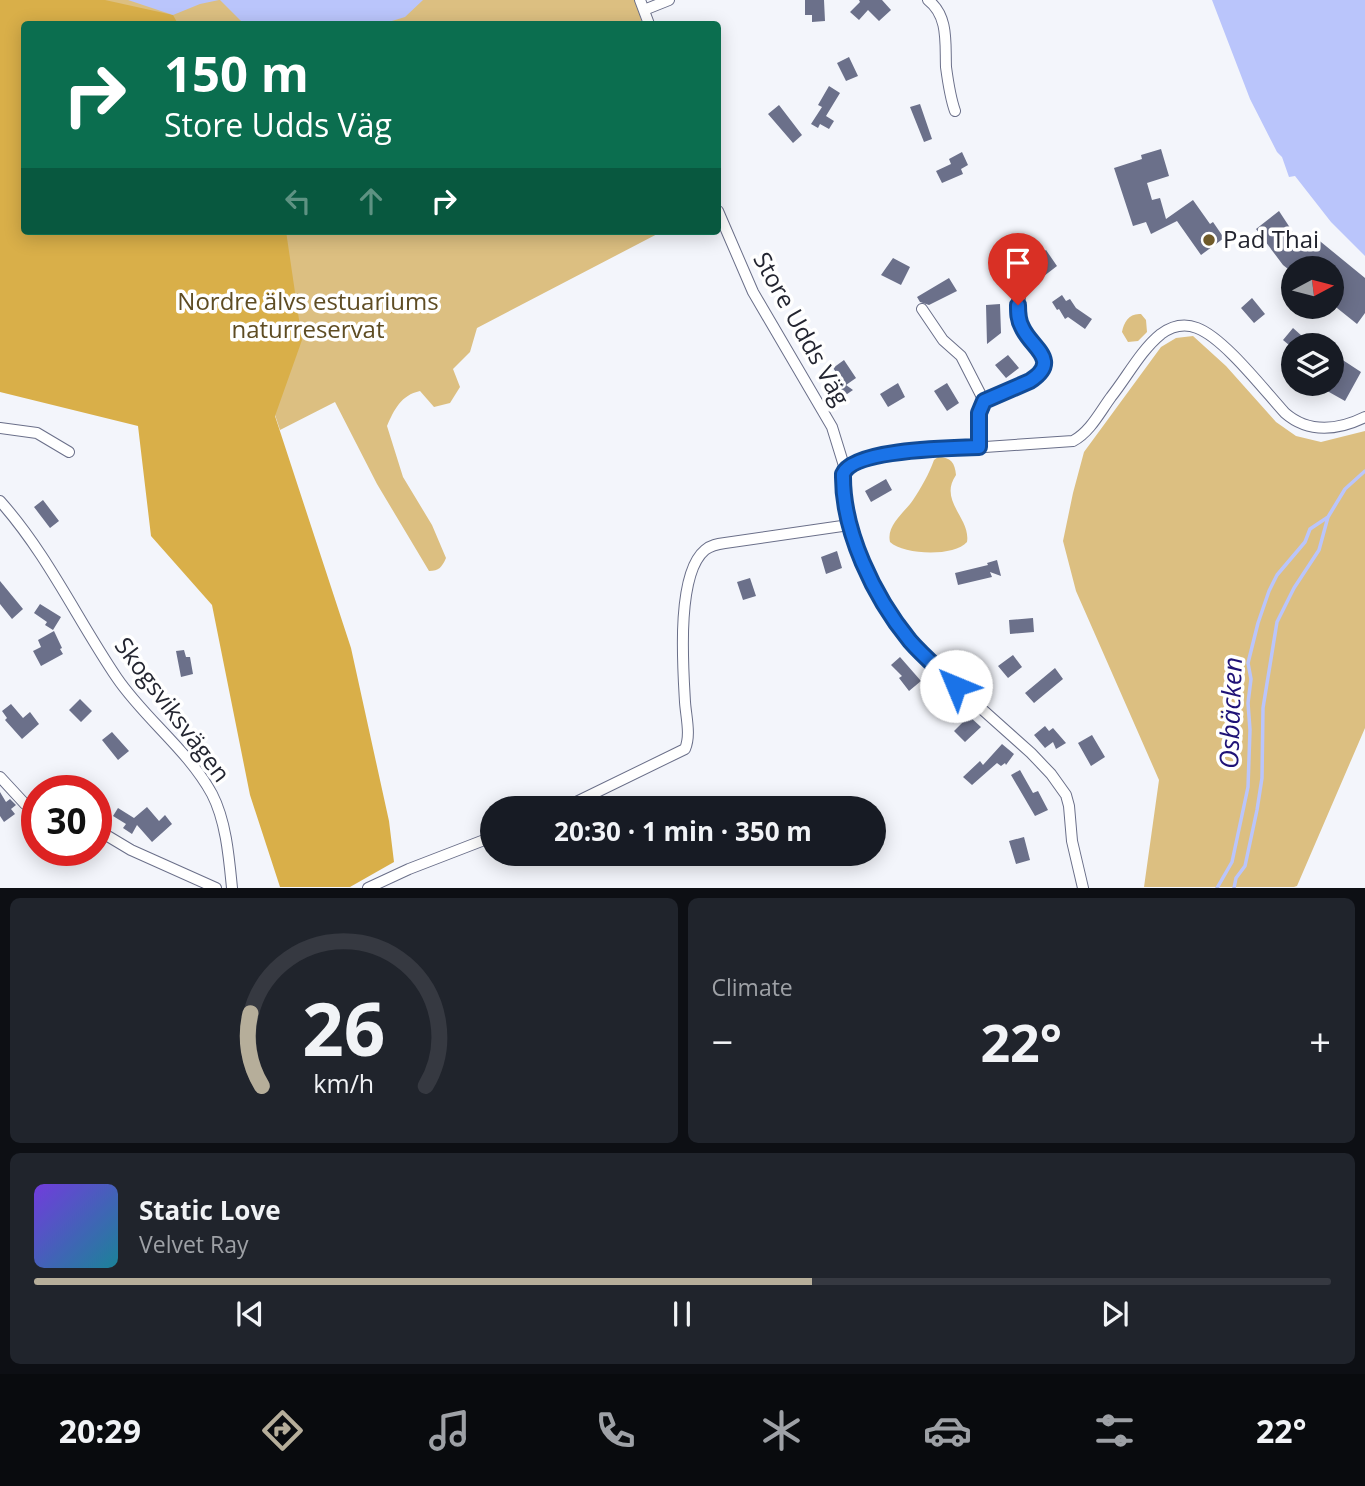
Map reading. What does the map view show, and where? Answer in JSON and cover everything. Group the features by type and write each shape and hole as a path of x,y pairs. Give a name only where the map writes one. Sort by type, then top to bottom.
{"street":[{"path":"642,5 669,0"},
{"path":"928,0 942,17 948,83 955,111"},
{"name":"Store Udds Väg","path":"721,218 753,292 832,428 845,468 843,486 849,524 860,557 892,615 910,640 956,686 1031,753 1066,795 1072,841 1083,887"},
{"path":"979,447 979,413 984,401 1030,381 1042,369 1043,355 1023,330 1018,318 1021,291"},
{"path":"922,309 943,340 961,356 984,401"},
{"path":"845,468 856,462 880,456 1068,442 1077,439 1154,341 1171,328 1185,325 1198,328 1222,345 1285,413 1296,421 1313,427 1334,428 1365,417"},
{"path":"0,428 37,433 69,452"},
{"name":"Skogsviksvägen","path":"0,500 37,546 119,681 189,762 211,793 221,821 232,887"},
{"path":"589,796 685,749 688,737 683,665 684,620 691,574 704,551 713,545 849,524"},
{"path":"0,777 21,800"},
{"path":"112,839 131,850 216,887"},
{"path":"368,887 480,842"}],"green space":[{"path":"95,0 637,0 641,21 98,21"},
{"name":"Nordre älvs estuariums naturreservat","path":"139,235 655,235 477,328 470,352 453,369 460,387 450,403 434,407 420,391 408,396 396,409 387,426 403,477 432,525 446,558 440,568 429,571 377,484 335,402 280,430 275,415"},
{"path":"1141,314 1146,320 1147,332 1138,341 1128,342 1122,332 1124,325 1130,317"},
{"path":"1193,336 1226,366 1276,422 1296,436 1321,442 1365,431 1365,728 1297,886 1294,887 1144,887 1159,780 1076,591 1063,541 1084,452 1161,347 1176,338"},
{"path":"938,457 949,460 955,467 956,475 951,484 951,493 967,533 967,542 961,547 941,552 906,550 890,542 891,530 910,505"}],"shaded area":[{"path":"0,0 105,0 173,15 176,21 21,21 21,235 287,235 302,340 275,416 351,648 389,821 394,862 350,887 280,887 250,795 212,605 151,536 138,426 0,392"}],"water":[{"path":"128,0 219,0 173,15"},
{"path":"220,0 423,0 405,17 392,21 241,21"},
{"path":"1212,0 1365,0 1365,256 1331,222 1295,176 1289,177 1282,157 1250,99"}],"building":[{"path":"805,0 824,0 825,21 812,22 812,15 805,15"},
{"path":"859,0 882,0 891,10 879,21 868,10 859,20 850,12"},
{"path":"849,57 858,76 846,81 837,63"},
{"path":"829,86 840,93 826,116 834,121 829,129 820,124 818,128 811,124 822,107 818,105"},
{"path":"920,104 932,139 924,142 910,107"},
{"path":"779,105 802,135 793,143 768,114"},
{"path":"1161,149 1169,176 1147,183 1152,200 1160,198 1166,219 1193,200 1224,238 1201,255 1177,221 1151,234 1146,222 1133,226 1114,168 1142,159 1141,155"},
{"path":"962,152 968,165 961,169 963,174 942,183 936,171 951,164 949,159"},
{"path":"1279,211 1300,243 1310,233 1338,256 1281,256 1281,262 1256,229"},
{"path":"1046,250 1057,266 1044,276 1036,265 1040,262 1036,257"},
{"path":"893,258 910,267 901,285 881,275"},
{"path":"1344,261 1365,278 1365,313 1357,324 1344,314"},
{"path":"949,278 957,291 929,305 920,302 917,297"},
{"path":"1062,295 1066,301 1070,299 1076,308 1092,319 1085,329 1068,317 1065,319 1059,309 1057,310 1052,302"},
{"path":"1252,298 1265,314 1254,323 1241,308"},
{"path":"1000,304 1001,333 987,344 986,305"},
{"path":"1008,355 1019,368 1006,378 995,365"},
{"path":"844,360 856,378 846,385 853,390 837,401 831,392 844,383 833,368"},
{"path":"1344,361 1361,372 1345,401 1336,396 1344,396"},
{"path":"898,383 905,397 888,407 880,394"},
{"path":"947,383 959,403 947,411 934,391"},
{"path":"886,479 892,490 871,502 865,491"},
{"path":"43,500 59,521 50,528 34,507"},
{"path":"837,551 842,568 826,574 821,557"},
{"path":"997,560 1001,576 990,572 992,577 958,585 955,573 988,565 987,563"},
{"path":"750,578 756,596 743,600 737,582"},
{"path":"0,581 23,609 12,619 0,604"},
{"path":"40,604 61,617 53,630 34,613"},
{"path":"1033,618 1034,632 1010,634 1009,620"},
{"path":"54,631 63,654 41,666 33,651 41,647 38,640"},
{"path":"184,650 186,657 190,657 193,674 181,677 176,651"},
{"path":"1013,655 1022,667 1008,678 998,666"},
{"path":"900,657 921,681 909,691 899,678 902,676 891,665"},
{"path":"1055,668 1063,679 1034,703 1025,693"},
{"path":"80,699 92,711 81,722 69,710"},
{"path":"11,704 23,718 30,712 39,724 22,739 5,720 7,718 2,711"},
{"path":"969,716 981,727 965,742 954,731"},
{"path":"1045,726 1049,731 1053,728 1066,743 1056,749 1053,742 1045,748 1034,735"},
{"path":"112,732 129,751 118,760 102,740"},
{"path":"1092,735 1105,757 1091,766 1078,743"},
{"path":"1002,744 1014,754 1006,765 997,763 972,785 963,777 980,761 983,765"},
{"path":"1020,770 1033,793 1038,791 1048,810 1035,816 1011,775"},
{"path":"0,792 6,802 10,799 16,805 11,809 15,814 4,822 0,816"},
{"path":"147,807 159,821 165,815 172,824 152,842 137,825 132,834 123,828 126,824 113,816 118,808 134,818"},
{"path":"1024,837 1030,860 1016,864 1009,841"}],"waterway":[{"name":"Osbäcken","path":"1217,888 1232,862 1248,787 1248,703 1251,679 1248,663 1269,591 1277,575 1305,542 1310,529 1328,517 1345,489 1365,471"},
{"name":"Osbäcken","path":"1234,888 1236,878 1245,866 1257,810 1262,778 1263,708 1277,622 1294,588 1319,550 1328,517"}],"place":[{"name":"Pad Thai","path":"1209,240"}],"route":[{"path":"956,686 910,640 892,615 860,557 851,534 843,474 845,468 856,462 880,456 979,447 979,413 984,401 1030,381 1044,365 1043,355 1023,330 1018,318 1018,305"}]}
